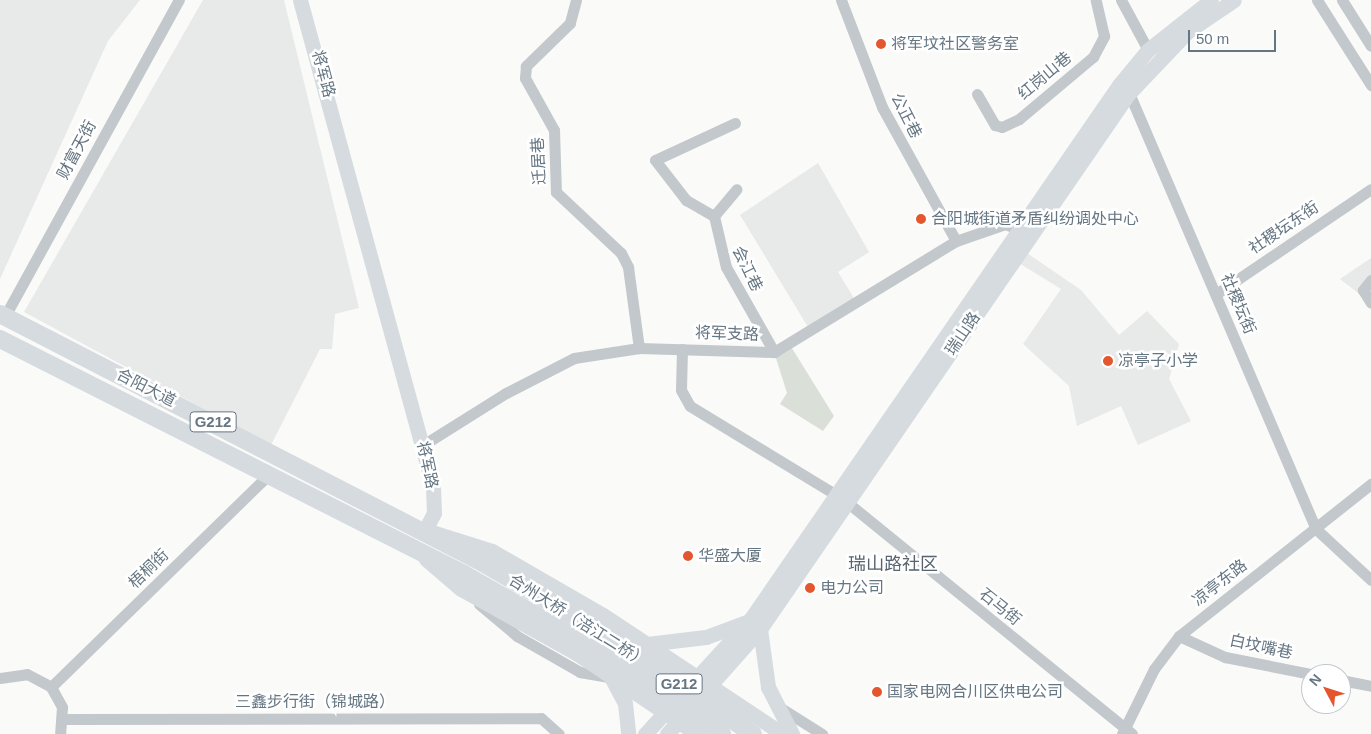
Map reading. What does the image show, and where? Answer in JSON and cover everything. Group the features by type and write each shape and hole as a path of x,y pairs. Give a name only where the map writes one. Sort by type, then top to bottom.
{"highway":[{"name":"合阳大道","path":"3,315 425,530"},
{"name":"合阳大道","path":"0,339 414,548"},
{"name":"合州大桥（涪江二桥）","path":"425,530 600,642 753,734"},
{"name":"合州大桥（涪江二桥）","path":"414,548 600,642 722,734"}],"main road":[{"name":"将军路","path":"300,0 423,445 434,513 425,530"},
{"name":"瑞山路","path":"843,500 1020,230 1119,85 1148,50 1211,0"},
{"name":"瑞山路","path":"667,734 712,688 1129,93 1188,31 1234,0"},
{"path":"425,530 481,545 647,644 783,734"},
{"path":"414,548 461,589 611,677 696,734"},
{"name":"瑞山路","path":"645,734 755,625"},
{"path":"647,644 706,637 755,625 762,663 778,707 792,734"},
{"path":"611,677 625,703 628,734"}],"street":[{"name":"财富天街","path":"3,315 179,0"},
{"name":"迁居巷","path":"576,0 570,23 526,66 525,78 554,130 556,192 621,253 628,267 639,348"},
{"name":"公正巷","path":"841,0 882,107 956,241"},
{"name":"红岗山巷","path":"976,94 995,125 1019,118 1093,56 1104,36 1096,0"},
{"path":"1121,0 1148,50"},
{"path":"1316,0 1371,85"},
{"path":"1342,0 1371,46"},
{"name":"社稷坛街","path":"1129,93 1316,529"},
{"path":"734,123 655,160 686,200 714,216 737,189"},
{"name":"社稷坛东街","path":"1216,294 1371,189"},
{"name":"会江巷","path":"714,216 726,267 774,352"},
{"name":"将军支路","path":"423,445 556,365 639,348 774,352 956,241 1005,224 1020,230"},
{"path":"1371,280 1363,290 1371,303"},
{"name":"石马街","path":"682,349 681,390 690,406 843,500 1126,733"},
{"name":"梧桐街","path":"51,687 269,474"},
{"name":"凉亭东路","path":"1126,733 1154,669 1179,636 1370,487"},
{"path":"1316,529 1371,580"},
{"name":"白坟嘴巷","path":"1179,636 1225,657 1301,672"},
{"path":"0,678 27,674 51,687 64,719 60,734"},
{"path":"1351,682 1371,686"},
{"path":"778,707 822,734"},
{"name":"三鑫步行街（锦城路）","path":"64,719 541,718 559,734"}],"shaded area":[{"path":"0,0 140,0 108,41 0,279"},
{"path":"203,0 284,0 359,308 335,314 332,349 320,349 271,445 24,312"},
{"path":"818,163 869,252 838,272 857,303 811,332 740,215"},
{"name":"凉亭子小学","path":"1021,249 1081,290 1119,335 1147,311 1179,344 1169,379 1191,421 1138,445 1121,406 1077,426 1069,386 1023,344 1061,289 1014,260"},
{"path":"1371,258 1371,303 1340,279"},
{"path":"790,345 834,416 823,431 780,404 787,393 774,352"}],"place":[{"name":"将军坟社区警务室","path":"881,44"},
{"name":"合阳城街道矛盾纠纷调处中心","path":"921,219"},
{"name":"凉亭子小学","path":"1108,361"},
{"name":"华盛大厦","path":"688,556"},
{"name":"电力公司","path":"810,588"},
{"name":"国家电网合川区供电公司","path":"877,692"}],"district":[{"name":"瑞山路社区","path":"893,564"}]}
